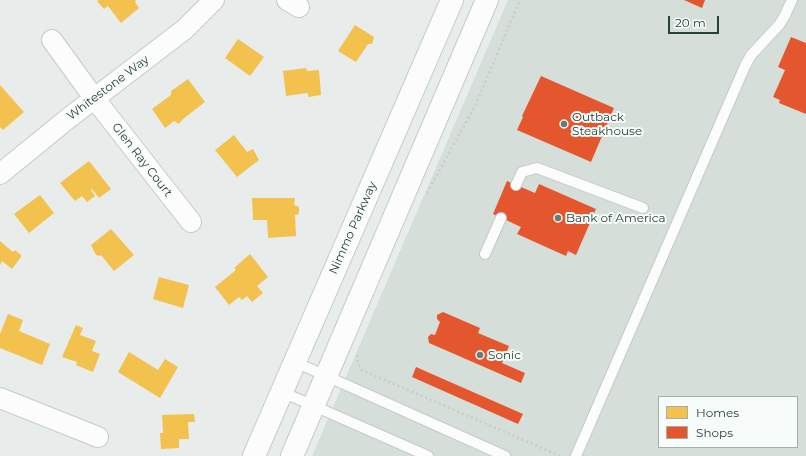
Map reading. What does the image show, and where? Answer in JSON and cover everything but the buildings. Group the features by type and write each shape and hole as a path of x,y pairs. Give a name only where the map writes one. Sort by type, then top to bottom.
{"main road":[{"name":"Nimmo Parkway","path":"254,456 452,0"},
{"path":"292,456 488,0"}],"street":[{"name":"Whitestone Way","path":"0,174 94,98 185,29 214,0"},
{"name":"Glen Ray Court","path":"52,40 94,98 190,222"},
{"path":"0,398 98,437"}],"lane":[{"path":"576,456 745,66 751,55 779,25 792,0"},
{"path":"516,185 522,172 537,168 643,208"},
{"path":"485,254 501,218"},
{"path":"295,362 505,456"},
{"path":"282,392 428,456"}],"path":[{"path":"425,198 476,104 520,0"},
{"path":"357,352 358,363 362,370 560,456"}],"shaded area":[{"path":"508,0 806,0 806,456 312,456"}],"place":[{"name":"Outback Steakhouse","path":"564,124"},
{"name":"Bank of America","path":"558,218"},
{"name":"Sonic","path":"480,355"}]}
